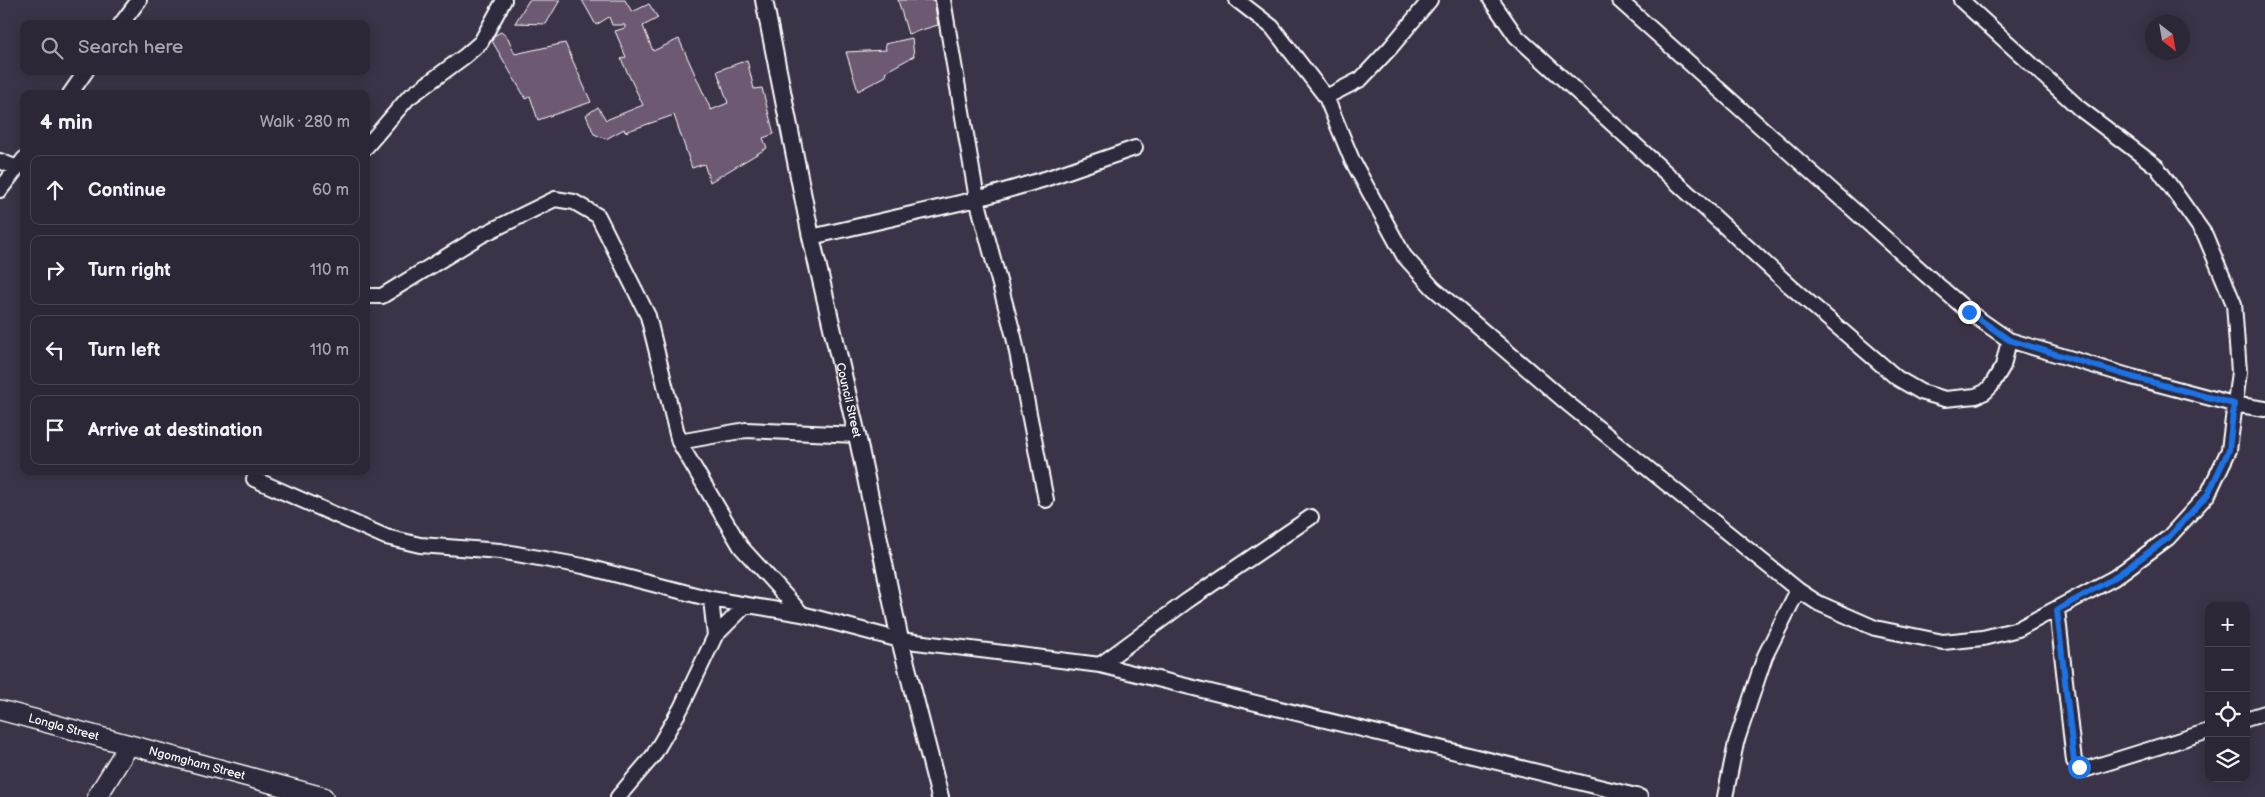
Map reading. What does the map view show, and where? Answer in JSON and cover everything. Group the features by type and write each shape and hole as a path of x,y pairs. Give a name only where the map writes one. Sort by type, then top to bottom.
{"main road":[{"name":"Longla Street","path":"0,710 129,745"},
{"path":"97,797 129,745"},
{"name":"Ngomgham Street","path":"129,745 323,797"}],"street":[{"path":"124,20 139,0"},
{"path":"370,142 408,98 481,42 504,0"},
{"name":"Council Street","path":"764,0 811,237 858,435 900,640 940,797"},
{"path":"943,0 977,199 1014,338 1046,500"},
{"path":"1237,0 1272,27 1326,97 1352,160 1404,256 1434,288 1567,402 1798,590 1818,602 1875,628 1943,642 1983,638 2018,629 2057,610 2114,578 2168,538 2208,494 2229,450 2239,372 2234,304 2205,235 2157,167 2079,108 1961,0"},
{"path":"1326,97 1361,79 1391,47 1430,0"},
{"path":"1491,0 1516,36 1790,286 1897,378 1921,392 1945,399 1976,396 1992,386 2003,366 2009,340"},
{"path":"1619,0 1918,268 1969,312 2009,340 2132,377 2234,404 2265,409"},
{"path":"73,90 83,75"},
{"path":"811,237 977,199 1044,179 1135,148"},
{"path":"0,161 20,163"},
{"path":"0,190 20,163"},
{"path":"370,296 382,296 480,236 555,199 574,202 598,216 648,316 679,442 741,547 802,614"},
{"path":"679,442 746,430 858,435"},
{"path":"254,479 386,537 420,545 500,551 583,566 711,599 802,614 900,640 1100,665 1640,797"},
{"path":"1100,665 1187,601 1312,516"},
{"path":"1726,797 1736,743 1765,656 1798,590"},
{"path":"711,599 715,636"},
{"path":"618,797 653,756 681,708 715,636 746,605"},
{"path":"2057,610 2074,761 2079,767 2086,769 2205,732"},
{"path":"2250,718 2265,713"}],"building":[{"path":"529,0 560,0 546,24 515,23"},
{"path":"582,0 625,0 632,12 649,4 658,18 643,26 653,51 679,39 711,110 728,103 717,71 747,60 754,89 762,88 774,134 763,138 767,148 710,182 704,164 692,168 674,115 625,132 624,129 606,139 594,134 586,115 598,107 606,120 643,105 621,59 626,57 615,31 625,28 625,25 612,25 609,17 596,25"},
{"path":"898,0 934,0 938,25 908,34"},
{"path":"501,32 508,38 515,54 565,43 591,102 538,120 530,96 526,99 492,41 495,35"},
{"path":"912,38 914,56 885,72 886,76 858,91 846,52 886,50 885,44"}],"route":[{"path":"1969,312 2009,340 2132,377 2234,404 2229,450 2208,494 2168,538 2114,578 2057,610 2074,761 2079,767"}]}
